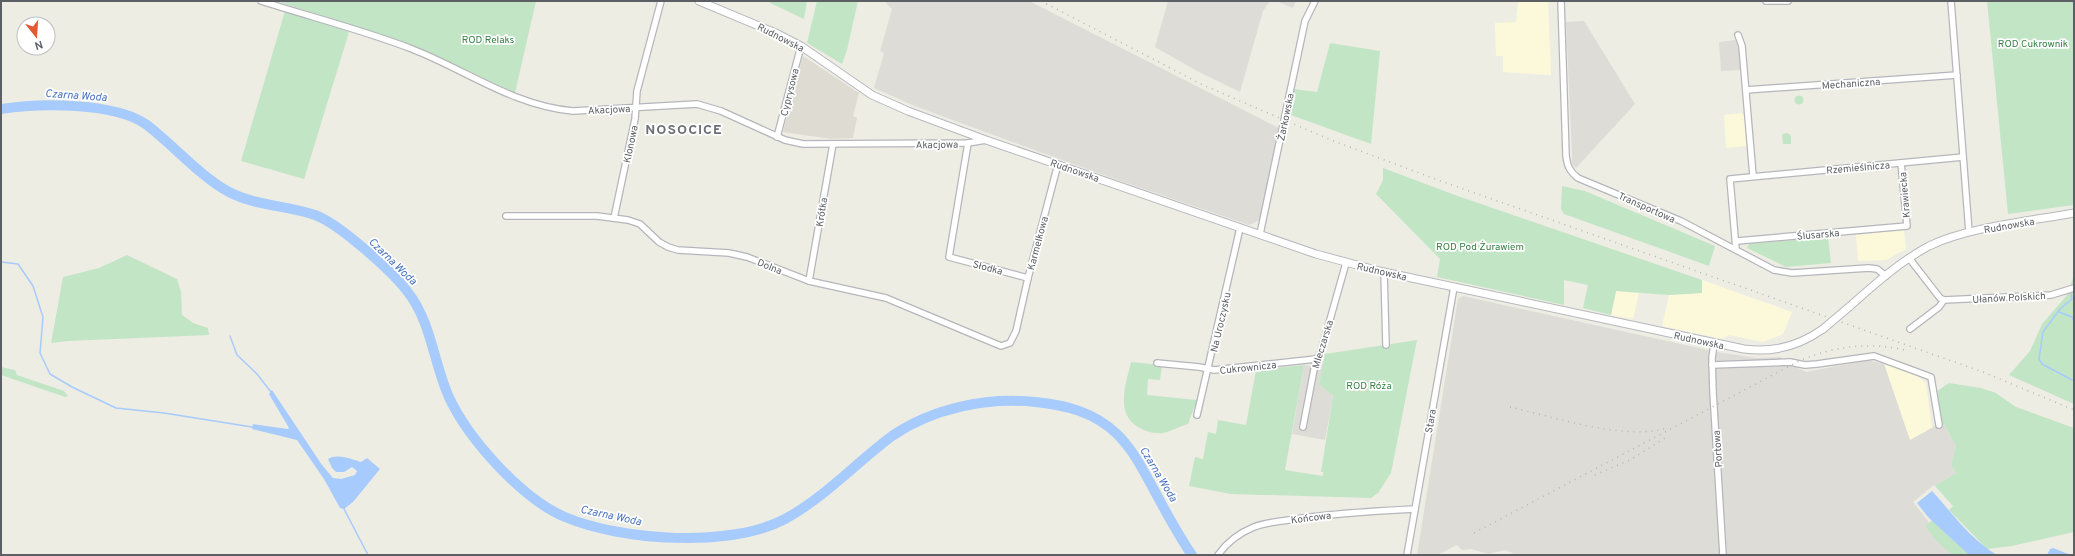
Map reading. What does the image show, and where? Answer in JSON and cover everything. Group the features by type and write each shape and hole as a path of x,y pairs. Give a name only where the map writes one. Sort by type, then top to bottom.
{"main road":[{"name":"Rudnowska","path":"699,1 778,34 801,46 872,95 908,111 986,140 1240,228 1346,263 1714,344 1756,351 1779,349 1802,341 1823,328 1909,258 1944,240 1969,232 2074,213"}],"street":[{"name":"Akacjowa","path":"262,1 410,48 538,106 573,111 697,104 706,106 777,137 803,144 968,143 986,140"},
{"name":"Klonowa","path":"614,218 636,119 637,91 661,1"},
{"name":"Żarkowska","path":"1260,234 1305,21 1315,1"},
{"name":"Transportowa","path":"1561,1 1566,155 1568,169 1572,174 1578,178 1639,202 1736,249 1774,270 1792,273 1869,268 1877,269 1886,276"},
{"path":"1766,1 1788,1"},
{"path":"1951,1 1969,232"},
{"path":"1738,34 1742,46 1753,176"},
{"name":"Cyprysowa","path":"777,137 801,46"},
{"name":"Mechaniczna","path":"1746,90 1957,75"},
{"name":"Akacjowa","path":"949,257 968,143"},
{"name":"Krótka","path":"809,281 832,144"},
{"name":"Rzemieślnicza","path":"1737,241 1730,179 1963,157"},
{"name":"Krawiecka","path":"1901,163 1907,226"},
{"name":"Karmelkowa","path":"1018,322 1058,164"},
{"name":"Dolna","path":"506,216 597,216 640,224 659,242 668,247 747,257 809,281 895,300 1001,346 1005,345 1012,339 1018,322"},
{"name":"Ślusarska","path":"1737,241 1907,226"},
{"name":"Na Uroczysku","path":"1197,415 1209,370 1240,228"},
{"path":"1736,249 1737,241"},
{"name":"Słodka","path":"949,257 1028,278"},
{"path":"1909,258 1940,298 1944,300 1939,307 1910,329"},
{"name":"Mleczarska","path":"1303,427 1316,359 1320,355 1346,263"},
{"path":"1384,272 1386,345"},
{"name":"Stara","path":"1407,555 1454,288"},
{"name":"Ułanów Polskich","path":"1944,300 2051,295 2074,288"},
{"name":"Portowa","path":"1714,344 1712,365 1723,555"},
{"path":"1712,365 1790,362 1805,365 1866,356 1881,358 1931,377 1939,425"},
{"name":"Cukrownicza","path":"1157,362 1199,366 1209,370 1220,370 1316,359"},
{"name":"Końcowa","path":"1218,555 1228,542 1239,534 1254,526 1271,522 1335,514 1415,509"}],"shaded area":[{"path":"884,1 1029,1 1279,128 1260,220 1249,225 1095,172 917,107 874,88 884,53 880,51 892,9"},
{"path":"1168,1 1270,1 1263,11 1240,92 1197,71 1155,47"},
{"path":"1276,1 1296,1 1293,8"},
{"path":"1518,1 1548,1 1551,75 1503,72 1503,56 1496,56 1495,23 1516,22"},
{"path":"1584,21 1635,104 1576,168 1572,164 1566,22"},
{"path":"1735,40 1739,44 1741,70 1721,71 1719,42"},
{"path":"803,56 859,93 853,116 857,118 853,138 831,139 783,132"},
{"path":"1741,113 1745,116 1747,146 1726,148 1724,115"},
{"path":"1904,230 1906,249 1886,260 1858,261 1856,235"},
{"path":"1702,280 1792,312 1783,334 1763,342 1729,335 1722,339 1662,326 1669,295 1702,293"},
{"path":"1616,291 1639,293 1633,319 1611,315"},
{"path":"1463,296 1717,352 1757,358 1781,357 1784,364 1796,367 1806,372 1868,360 1884,364 1910,440 1937,425 1944,424 1956,446 1951,465 1956,473 1935,486 1934,485 1913,502 1929,522 1925,526 1952,555 1517,555 1505,550 1488,554 1471,549 1462,550 1457,545 1437,555 1417,555 1458,299"},
{"path":"1324,361 1319,384 1333,396 1325,440 1292,434 1304,365 1314,366"},
{"path":"1884,364 1916,375 1926,383 1932,428 1910,441"}],"green space":[{"name":"ROD Relaks","path":"277,1 536,1 515,93 419,48"},
{"path":"766,1 807,1 804,19"},
{"path":"817,1 858,1 847,50 842,64 807,43"},
{"name":"ROD Cukrownik","path":"1987,1 2074,1 2074,205 2008,214"},
{"path":"285,11 349,32 304,179 241,161"},
{"path":"1330,43 1380,51 1371,144 1291,115 1294,89 1317,92"},
{"path":"1799,95 1804,100 1799,105 1794,100"},
{"path":"1788,133 1791,136 1791,144 1783,144 1782,134"},
{"name":"ROD Pod Żurawiem","path":"1383,168 1455,195 1702,280 1702,293 1669,295 1616,291 1611,315 1583,308 1588,285 1564,280 1564,305 1437,277 1440,259 1376,194 1383,180"},
{"path":"1562,186 1585,191 1715,246 1709,266 1564,214 1561,209"},
{"path":"1828,237 1831,263 1786,267 1747,248 1749,244"},
{"path":"127,255 177,279 181,292 182,315 193,323 208,328 209,335 51,343 63,277 99,268"},
{"path":"2074,274 2074,404 2009,375 2030,351 2042,324 2068,294"},
{"name":"ROD Róża","path":"1417,340 1391,473 1378,493 1371,498 1231,494 1189,486 1195,457 1203,459 1208,432 1216,434 1218,420 1246,425 1256,370 1304,365 1285,470 1323,476 1323,472 1321,472 1333,396 1319,384 1325,354"},
{"path":"1131,362 1162,365 1160,380 1148,379 1147,395 1197,400 1188,424 1162,433 1156,433 1138,427 1131,421 1126,414 1124,398"},
{"path":"1,367 15,370 17,375 64,391 68,396 65,397 1,375"},
{"path":"1949,383 1981,388 1996,393 2016,407 2074,428 2074,532 2012,546 1987,549 1949,510 1953,506 1935,486 1956,473 1951,465 1956,446 1944,424 1942,424 1937,391"},
{"path":"1932,520 1969,555 1952,555 1935,539 1925,526"}],"water":[{"path":"272,390 322,465 333,478 341,479 355,475 357,471 352,467 344,472 336,472 332,468 328,459 332,457 344,457 361,462 367,458 380,469 353,502 344,509 340,508 324,479 297,440 252,429 253,424 289,428 269,394"},
{"path":"1932,491 1970,534 1997,555 1969,555 1928,517 1917,503"},
{"path":"2053,548 2071,555 2047,555 2050,549"}],"waterway":[{"path":"2073,1 2074,7"},
{"name":"Czarna Woda","path":"1,109 55,105 76,106 97,108 133,117 147,125 208,178 229,192 239,197 260,203 315,215 337,227 364,248 390,272 400,282 415,303 427,328 448,395 468,430 482,448 514,482 548,508 565,517 616,532 676,538 735,534 762,528 785,519 813,501 892,436 925,418 979,403 998,401 1035,402 1058,405 1079,411 1099,420 1117,434 1138,461 1172,523 1192,555"},
{"path":"1,262 18,264 33,286 43,317 40,353 50,374 72,387 116,408 164,413 252,427"},
{"path":"2071,294 2072,299 2060,309 2043,332 2039,359 2042,364 2074,381"},
{"path":"2059,312 2072,317 2074,322"},
{"path":"230,336 237,355 257,374 271,392"},
{"path":"343,507 368,555"}],"railway":[{"path":"1041,1 1203,85 1331,140 1438,180 1983,372 2074,410"},
{"path":"1474,533 1801,360 1827,351 1852,347 1878,346 1905,350"},
{"path":"1510,407 1610,430 1631,432 1667,428"},
{"path":"1595,475 1630,460 1665,438"}],"district":[{"name":"NOSOCICE","path":"684,129"}]}
